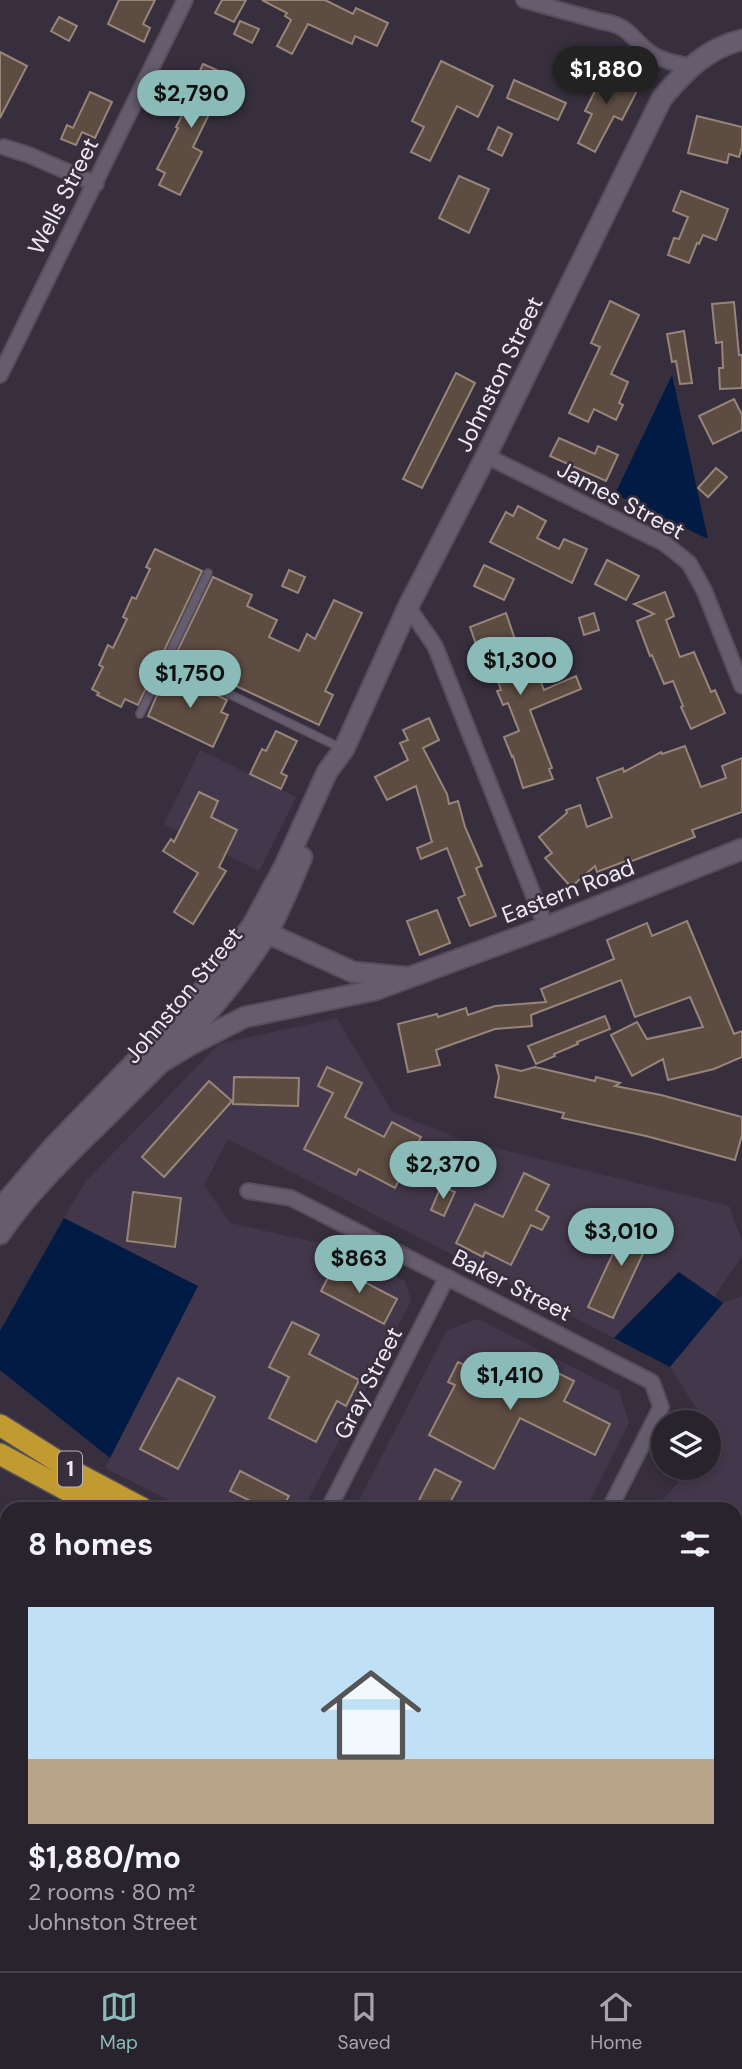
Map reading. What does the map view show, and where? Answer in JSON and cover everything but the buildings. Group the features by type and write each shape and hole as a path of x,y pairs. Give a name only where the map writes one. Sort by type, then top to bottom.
{"highway":[{"name":"1","path":"0,1425 78,1474 131,1502"},
{"name":"1","path":"0,1454 89,1502"}],"main road":[{"name":"Johnston Street","path":"0,1234 19,1206 157,1065 208,1010 251,956 285,865 327,772 344,749 408,607 486,456 663,98 690,67 734,42"},
{"name":"Eastern Road","path":"157,1065 245,1017 375,990 742,849"},
{"name":"Johnston Street","path":"0,1209 53,1147 259,930"},
{"name":"Eastern Road","path":"259,930 353,972 410,978"}],"street":[{"name":"Wells Street","path":"0,375 185,0"},
{"path":"524,0 612,23 631,33 653,55 690,67"},
{"path":"4,147 96,184"},
{"name":"James Street","path":"486,456 664,543 689,563 704,590 742,686"},
{"path":"408,607 435,646 546,926"},
{"name":"Baker Street","path":"248,1191 291,1198 652,1382 661,1407 613,1502"},
{"name":"Gray Street","path":"332,1502 447,1277"}],"lane":[{"path":"140,714 208,573"},
{"path":"165,663 344,749"}],"shaded area":[{"path":"200,750 296,797 259,871 164,824"},
{"path":"337,1018 392,1112 460,1139 729,1206 742,1241 742,1256 714,1297 678,1272 614,1338 228,1139 204,1185 230,1223 341,1248 405,1281 411,1301 307,1502 173,1502 105,1468 198,1286 64,1218 86,1181 219,1044"},
{"path":"742,1296 742,1502 661,1502 681,1480 721,1480 721,1410 698,1410 670,1367 723,1303"},
{"path":"478,1319 619,1391 629,1423 589,1502 358,1502 447,1330"}],"water":[{"path":"672,375 708,539 615,494"},
{"path":"64,1218 198,1286 110,1458 0,1370 0,1331"},
{"path":"679,1272 723,1303 670,1367 614,1338"}]}
